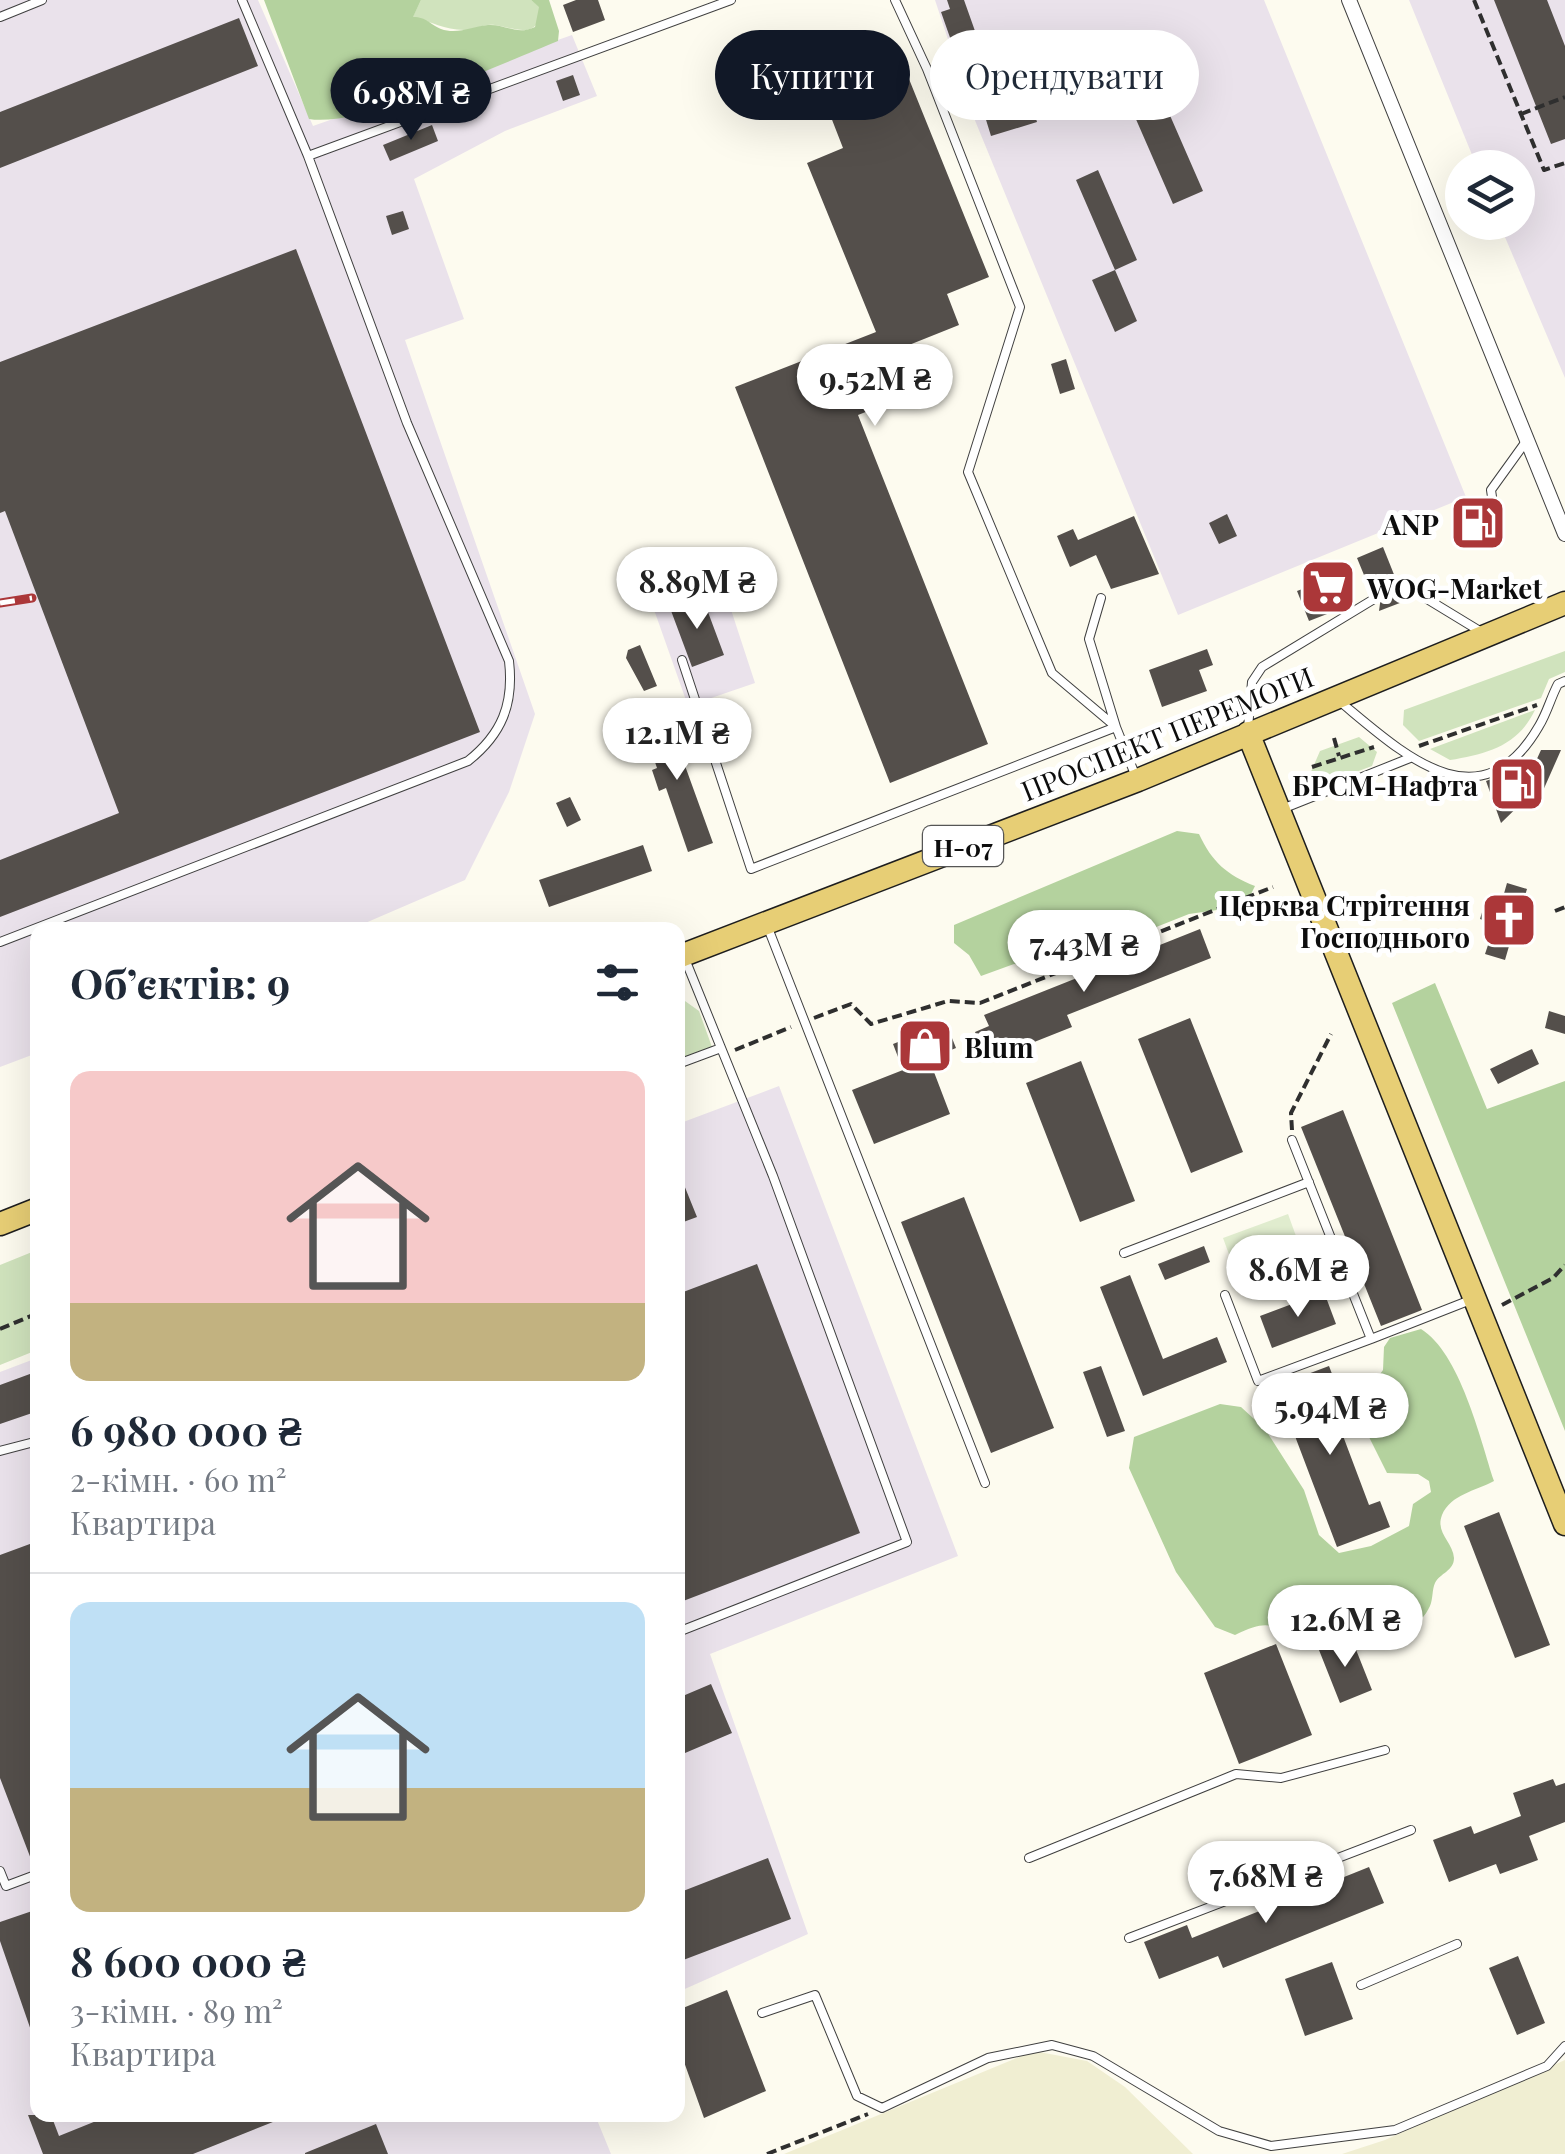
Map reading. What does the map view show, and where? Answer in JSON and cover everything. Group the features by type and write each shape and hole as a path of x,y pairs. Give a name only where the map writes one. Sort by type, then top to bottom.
{"main road":[{"name":"ПРОСПЕКТ ПЕРЕМОГИ","path":"685,954 1138,780 1565,603"},
{"path":"1248,734 1565,1524"},
{"path":"0,1224 30,1212"}],"street":[{"path":"1349,0 1564,526"}],"lane":[{"path":"0,17 42,0"},
{"path":"52,922 468,761 483,749 508,713 512,691 509,662 408,423 308,156 242,0"},
{"path":"308,156 730,0"},
{"path":"894,0 927,69 1020,307 1006,364 968,472 1052,673 1116,726"},
{"path":"1497,531 1490,490 1527,440"},
{"path":"1400,588 1414,591 1487,635"},
{"path":"1101,598 1089,639 1116,726 1138,780"},
{"path":"1248,734 1252,682 1262,667 1374,600"},
{"path":"682,660 750,869 1116,726"},
{"path":"1334,697 1431,771 1485,777 1512,760 1539,726 1558,684 1565,681"},
{"path":"1278,810 1410,758"},
{"path":"766,922 986,1482"},
{"path":"0,942 30,930"},
{"path":"685,967 721,1048 906,1542 685,1629"},
{"path":"685,1061 721,1048"},
{"path":"1292,1140 1371,1339"},
{"path":"1124,1253 1309,1182"},
{"path":"1278,1294 1344,1270"},
{"path":"1225,1295 1258,1380 1473,1298"},
{"path":"0,1451 30,1443"},
{"path":"1029,1858 1236,1774 1282,1778 1385,1750"},
{"path":"1129,1938 1411,1830"},
{"path":"0,1871 6,1886 30,1877"},
{"path":"1361,1985 1457,1944"},
{"path":"762,2013 815,1995 857,2096 882,2108 988,2058 1052,2044 1093,2056 1218,2131 1271,2146 1395,2130 1547,2066 1565,2046"}],"path":[{"path":"1474,0 1544,170 1565,163"},
{"path":"1521,114 1565,97"},
{"path":"1312,767 1368,746 1422,746 1550,700"},
{"path":"1334,738 1340,756"},
{"path":"721,1048 736,1050 851,1004 870,1024 948,1001 980,1003 1273,886"},
{"path":"1555,910 1565,907"},
{"path":"1292,1140 1291,1113 1331,1034"},
{"path":"1502,1305 1553,1278 1565,1265"},
{"path":"1553,1278 1565,1279"},
{"path":"0,1329 30,1316"},
{"path":"768,2154 882,2108"}],"shaded area":[{"path":"0,0 258,0 313,126 572,35 597,96 505,131 414,179 464,319 405,340 535,714 509,792 465,880 368,922 30,922 30,1056 0,1067"},
{"path":"935,0 1264,0 1466,497 1178,615 975,120 1199,120 1199,30 945,30"},
{"path":"1409,0 1565,0 1565,378 1506,240 1535,240 1535,150 1470,150"},
{"path":"718,570 755,683 688,706 652,604 660,592"},
{"path":"779,1086 958,1556 710,1654 808,1934 685,1989 685,1121"},
{"path":"30,1361 30,2122 598,2122 611,2154 0,2154 0,1372"},
{"path":"1034,2051 1087,2061 1125,2087 1193,2154 784,2154"},
{"path":"1565,2060 1565,2154 1342,2154 1385,2140"}],"green space":[{"path":"264,0 421,0 413,17 453,31 488,25 517,30 535,27 539,7 531,0 549,0 559,31 558,41 396,104 362,114 309,119"},
{"path":"421,0 531,0 540,7 539,17 526,30 491,25 457,30 412,18"},
{"path":"1565,651 1565,672 1549,679 1541,698 1419,741 1403,725 1404,710"},
{"path":"1535,710 1520,732 1488,751 1450,760 1430,749"},
{"path":"1359,737 1377,752 1372,766 1319,786 1307,781 1320,751"},
{"path":"1177,831 1199,834 1221,866 1255,886 1245,906 1189,914 1058,966 1014,964 981,976 969,955 954,943 954,925"},
{"path":"1435,983 1487,1109 1565,1081 1565,1431 1392,1003"},
{"path":"685,1001 699,1011 712,1047 685,1057"},
{"path":"1288,1214 1305,1261 1240,1284 1223,1238"},
{"path":"30,1253 30,1353 0,1365 0,1265"},
{"path":"1421,1329 1435,1341 1458,1376 1494,1481 1458,1498 1442,1515 1442,1532 1454,1558 1435,1583 1425,1614 1403,1635 1375,1643 1366,1642 1356,1621 1340,1608 1320,1613 1312,1633 1303,1637 1269,1626 1235,1635 1215,1627 1176,1572 1129,1468 1134,1437 1220,1404 1241,1407 1265,1429 1304,1490 1319,1535 1339,1553 1371,1546 1409,1526 1413,1504 1431,1492 1429,1481 1418,1474 1387,1473 1358,1415 1359,1404 1383,1370 1384,1347 1390,1338"}],"building":[{"path":"576,0 598,0 605,20 573,32 563,5"},
{"path":"947,0 964,0 975,30 947,30 941,12 950,9"},
{"path":"1494,0 1547,0 1565,46 1565,139 1551,144"},
{"path":"239,18 258,66 0,168 0,112"},
{"path":"573,75 580,95 563,101 556,81"},
{"path":"910,81 989,277 947,294 959,325 884,355 901,398 858,415 988,744 890,783 735,387 876,332 807,163 843,148 832,120 910,120"},
{"path":"986,120 1036,120 1037,122 991,136"},
{"path":"1136,120 1172,120 1203,191 1173,204"},
{"path":"432,125 438,141 390,161 383,145"},
{"path":"1098,170 1137,260 1115,270 1076,180"},
{"path":"403,211 409,229 392,235 386,216"},
{"path":"296,249 480,732 0,917 0,860 119,813 5,511 0,513 0,362"},
{"path":"1115,270 1137,321 1115,332 1092,280"},
{"path":"1066,359 1075,389 1060,394 1051,364"},
{"path":"1227,514 1237,536 1219,544 1209,523"},
{"path":"1134,516 1159,574 1111,589 1096,555 1070,567 1057,536 1073,529 1078,540"},
{"path":"1383,547 1397,582 1394,593 1405,601 1379,611 1381,596 1371,592 1357,558"},
{"path":"1329,579 1340,609 1309,621 1297,591"},
{"path":"702,596 724,655 692,667 670,608"},
{"path":"640,645 657,686 644,691 626,658 628,650"},
{"path":"1207,649 1213,665 1199,670 1207,691 1162,707 1149,670"},
{"path":"667,716 713,843 688,852 666,788 659,791 652,770 657,768 642,724"},
{"name":"БРСМ-Нафта","path":"1541,750 1561,750 1542,793 1532,793 1501,823 1486,781 1502,775 1530,774"},
{"path":"570,797 581,820 567,827 556,803"},
{"path":"643,845 652,871 549,907 539,880"},
{"name":"Церква Стрітення Господнього","path":"1507,883 1527,889 1523,902 1536,914 1529,934 1514,929 1505,960 1485,954 1495,924 1480,919 1486,899 1501,904"},
{"path":"1200,929 1211,958 1067,1015 1072,1027 986,1061 975,1032 989,1026 984,1015"},
{"path":"1549,1011 1565,1016 1565,1034 1545,1028"},
{"path":"1190,1018 1243,1152 1191,1173 1138,1039"},
{"path":"946,1023 956,1048 929,1059 950,1114 874,1144 852,1090 903,1070 893,1044"},
{"path":"1532,1049 1539,1064 1498,1084 1490,1069"},
{"path":"1081,1061 1135,1201 1080,1222 1026,1083"},
{"path":"1343,1110 1422,1310 1381,1326 1301,1127"},
{"path":"685,1187 697,1217 685,1221"},
{"path":"964,1197 1054,1428 991,1453 901,1222"},
{"path":"1204,1246 1210,1262 1165,1280 1158,1264"},
{"path":"757,1264 860,1533 685,1600 685,1291"},
{"path":"1130,1275 1163,1359 1217,1337 1227,1362 1143,1396 1100,1287"},
{"path":"1324,1292 1336,1324 1272,1348 1260,1316"},
{"path":"1101,1366 1125,1431 1107,1437 1083,1372"},
{"path":"1329,1366 1339,1392 1328,1396 1369,1505 1380,1501 1390,1527 1337,1547 1276,1386"},
{"path":"30,1374 30,1414 0,1424 0,1385"},
{"path":"1499,1512 1550,1645 1515,1658 1464,1526"},
{"path":"30,1544 30,1857 0,1778 0,1555"},
{"path":"1351,1637 1372,1690 1340,1703 1319,1650"},
{"path":"1276,1644 1312,1735 1239,1764 1204,1673"},
{"path":"711,1684 732,1733 685,1753 685,1695"},
{"path":"1553,1779 1556,1786 1565,1783 1565,1822 1529,1836 1538,1860 1500,1874 1496,1864 1449,1882 1433,1840 1471,1826 1474,1834 1521,1816 1513,1793"},
{"path":"768,1858 791,1919 685,1959 685,1890"},
{"path":"1369,1867 1384,1903 1223,1968 1218,1956 1159,1979 1144,1942 1187,1925 1192,1938"},
{"path":"30,1912 30,2028 0,1941 0,1922"},
{"path":"1518,1956 1545,2023 1517,2035 1489,1968"},
{"path":"1332,1962 1353,2019 1305,2036 1285,1979"},
{"path":"727,1990 766,2091 704,2118 685,2065 685,2007"},
{"path":"31,2122 54,2122 59,2136 94,2122 273,2122 193,2154 43,2154"},
{"path":"376,2124 388,2154 305,2154 305,2153"}],"railway":[{"path":"0,603 32,598"}],"place":[{"name":"ANP","path":"1478,523"},
{"name":"WOG-Market","path":"1328,587"},
{"name":"БРСМ-Нафта","path":"1517,784"},
{"name":"Церква Стрітення Господнього","path":"1509,920"},
{"name":"Blum","path":"925,1046"}]}
